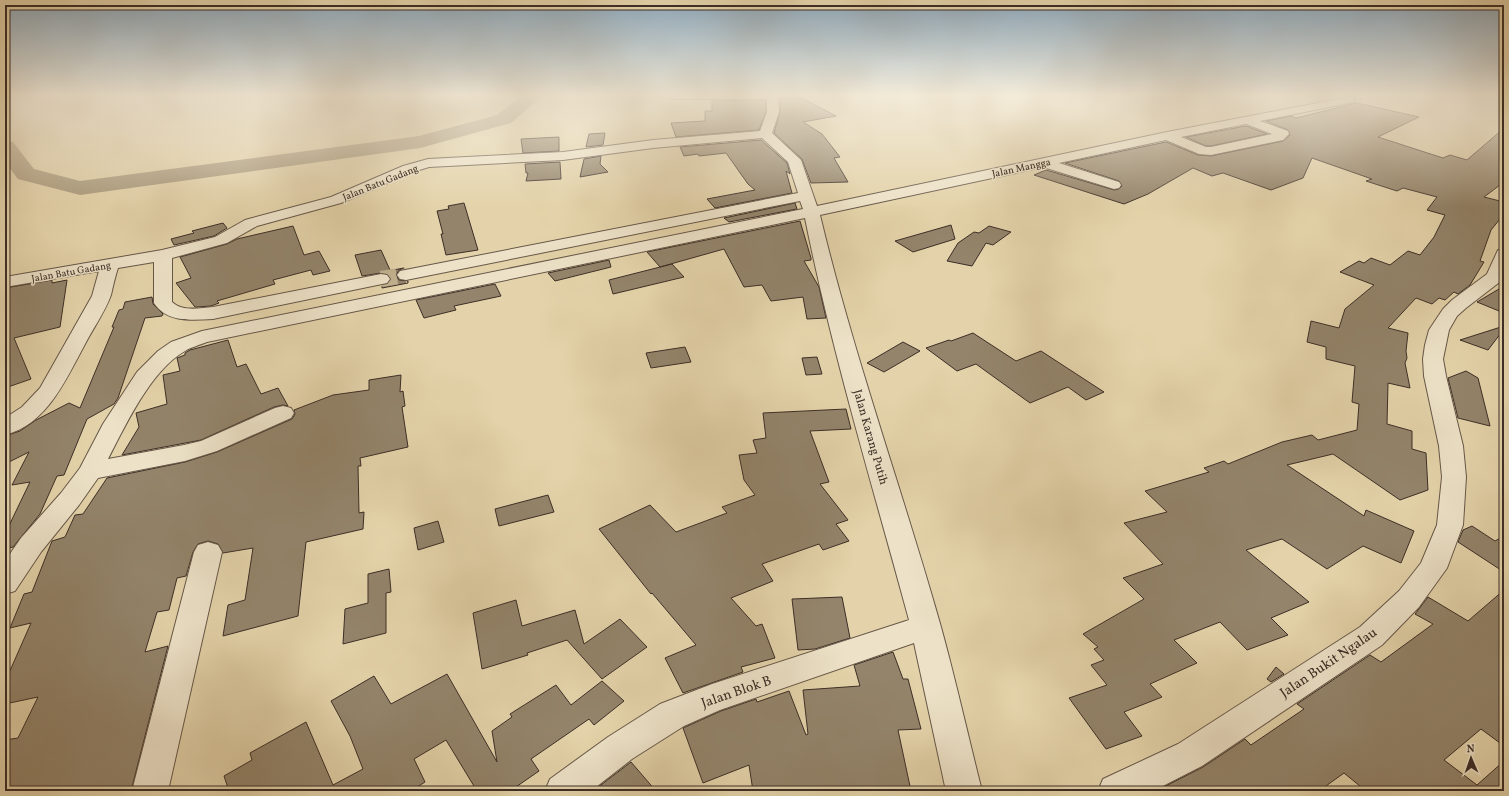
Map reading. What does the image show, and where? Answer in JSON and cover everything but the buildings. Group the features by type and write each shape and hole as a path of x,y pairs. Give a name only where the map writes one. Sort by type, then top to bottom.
{"street":[{"name":"Jalan Mangga","path":"808,204 1043,162 1181,133"},
{"path":"1167,136 1199,149 1212,151 1278,137 1283,134 1281,133"},
{"name":"Jalan Karang Putih","path":"765,134 794,160 808,204 823,265 864,414 926,628 964,791"},
{"name":"Jalan Batu Gadang","path":"5,282 163,255 221,240 251,223 336,200 408,169 428,164 563,156 660,143 765,134"},
{"path":"1043,162 1114,184"},
{"path":"406,275 808,204"},
{"path":"5,584 31,545 90,471 114,424 145,377 165,355 188,342 210,336 614,251 808,204"},
{"path":"163,255 163,303 173,312 186,314 212,313 381,279"},
{"path":"5,428 42,402 50,390 100,296 110,264"},
{"name":"Jalan Bukit Ngalau","path":"1116,791 1190,755 1371,636 1409,599 1433,568 1450,525 1454,477 1451,446 1435,376 1433,358 1435,346 1439,330 1450,313 1501,270"},
{"path":"90,471 185,453 209,446 283,413"},
{"path":"150,791 208,552"},
{"name":"Jalan Blok B","path":"563,791 620,748 672,715 712,698 926,628"}],"waterway":[{"path":"5,147 26,174 80,188 420,142 452,133"}],"tunnel":[{"path":"381,279 406,275"}]}
